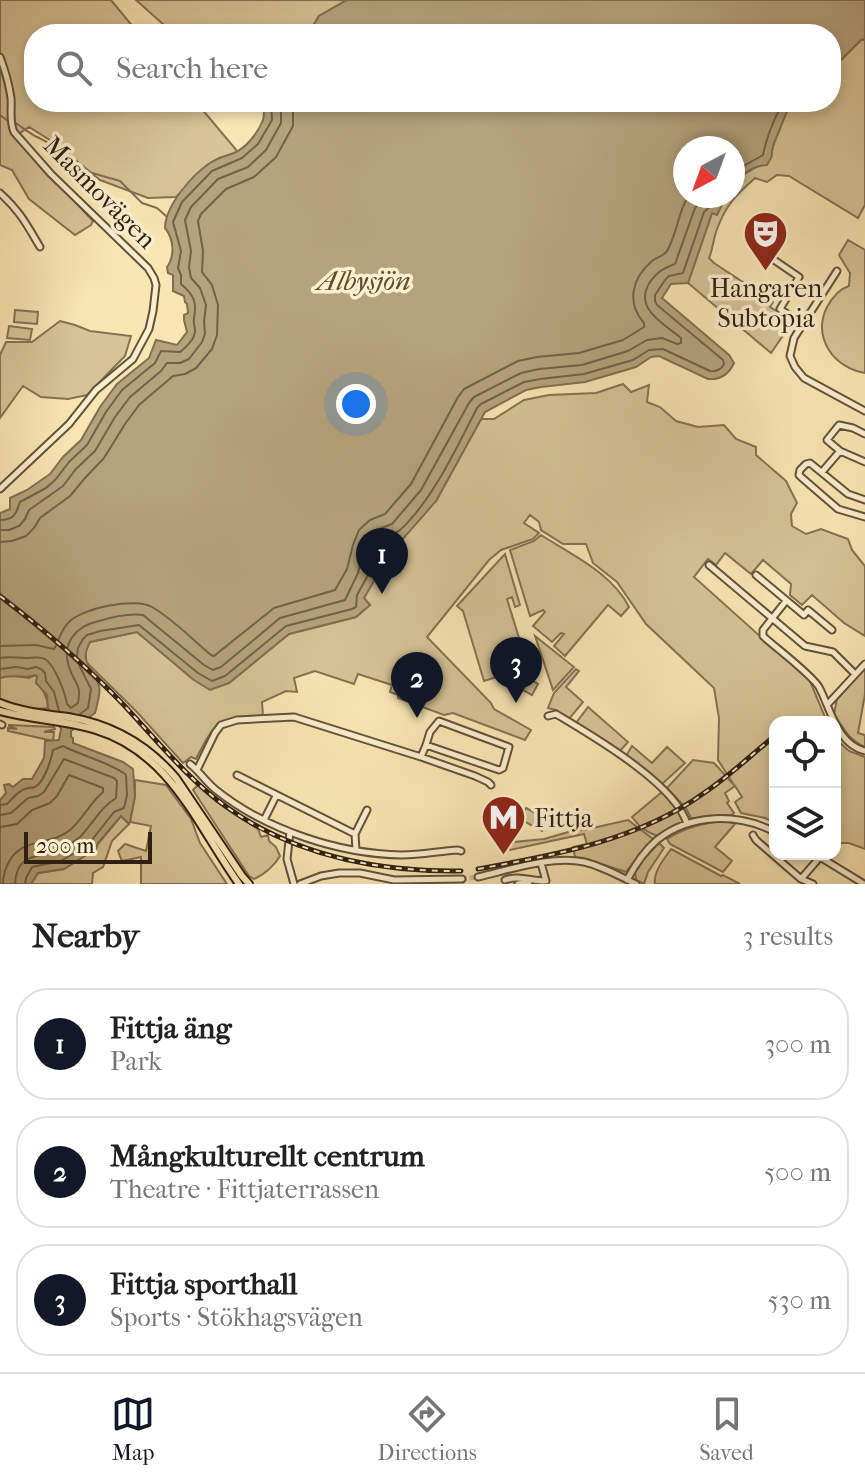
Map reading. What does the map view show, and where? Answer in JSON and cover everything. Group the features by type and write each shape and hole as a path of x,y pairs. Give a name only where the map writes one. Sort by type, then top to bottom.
{"main road":[{"path":"0,703 46,717"},
{"path":"0,711 110,728 135,741 176,778 249,884"},
{"path":"95,726 150,759 162,770 182,795 239,884"}],"street":[{"name":"Masmovägen","path":"0,57 8,82 14,132 51,174 146,266 153,274 156,285 151,323 133,359 96,390 69,424 0,489"},
{"path":"0,193 26,221 40,247"},
{"path":"758,249 799,277 780,309 802,324"},
{"path":"837,271 802,324 791,344 790,356 804,378 865,411"},
{"path":"865,434 839,425 827,440 840,451 865,462"},
{"path":"822,472 840,451"},
{"path":"865,500 848,494 808,463 799,473 838,509 865,517"},
{"path":"709,565 805,646 833,652 855,674"},
{"path":"756,575 804,615 808,610 832,630"},
{"path":"786,601 763,630 763,636 817,683 832,716"},
{"path":"827,705 865,664"},
{"path":"548,716 556,714 622,756 677,804 687,824"},
{"path":"197,770 221,725 237,720 273,717 303,719 421,757 475,776 491,785"},
{"path":"421,757 430,732 439,721 509,747 503,768 499,770 426,745"},
{"path":"841,733 850,745 865,753"},
{"path":"190,764 234,804 290,832 356,850 401,855 461,851"},
{"path":"237,775 355,834"},
{"path":"264,820 276,796"},
{"path":"356,850 355,834 367,810"},
{"path":"627,880 656,841 687,824 722,818 739,819 769,829"},
{"path":"290,832 286,848 294,884"},
{"path":"753,835 801,879 813,884"},
{"path":"478,877 565,860 602,867 636,884"},
{"path":"801,879 814,860"},
{"path":"826,860 864,884"},
{"path":"505,880 516,878 547,882 541,863"},
{"path":"300,884 350,872 394,880 462,879"},
{"path":"518,884 534,881"}],"shaded area":[{"path":"0,0 111,0 131,24 24,24 24,112 204,112 238,152 207,165 176,197 148,198 100,180 56,144 29,127 14,137 93,221 75,235 29,199 12,170 0,165"},
{"path":"136,0 347,0 319,16 314,24 163,24"},
{"path":"865,39 865,205 858,218 789,176 777,175 767,182 755,178 745,187 745,174 771,158 787,112 841,112 841,60"},
{"path":"720,208 727,208 719,223 709,258 773,302 770,307 793,321 771,353 688,283 712,213 717,214"},
{"path":"848,240 865,250 865,373 835,358 822,330 829,304 849,286 850,273 839,255"},
{"path":"15,310 38,312 37,324 14,322"},
{"path":"60,321 90,331 131,336 125,356 87,395 68,399 41,397 23,386 0,418 0,355 6,342 32,342"},
{"path":"9,326 32,329 30,340 7,338"},
{"path":"623,384 631,392 649,385 647,402 660,407 676,421 698,427 724,425 736,439 756,447 756,455 786,481 797,503 791,514 792,526 806,534 821,529 848,539 852,550 865,566 865,636 844,623 812,595 802,605 790,595 791,584 763,560 751,574 725,553 716,565 708,559 694,577 810,681 825,716 769,716 769,820 741,813 735,802 742,797 735,786 725,793 734,813 732,815 696,818 691,818 667,788 693,760 714,763 734,785 718,760 719,718 714,688 646,624 617,582 593,563 586,544 563,544 541,530 539,522 530,515 524,523 539,533 533,539 501,550 489,560 427,637 494,709 531,730 525,740 453,713 444,715 398,698 390,692 392,685 358,674 354,684 315,671 294,678 297,692 286,691 262,702 263,716 220,723 209,735 196,759 191,757 183,763 86,662 90,642 137,632 194,680 229,683 289,634 356,617 370,605 364,599 385,546 436,501 481,419 494,419 524,400 549,395 596,393"},
{"path":"541,535 602,575 629,607 621,616 608,605 565,656 554,646 564,634 561,633 552,642 533,626 545,612 543,610 530,616 510,550"},
{"path":"505,554 520,605 515,607 512,597 507,599 528,667 484,681 463,611 457,606"},
{"path":"535,636 574,667 553,690"},
{"path":"865,667 865,694 858,733 865,735 865,747 844,729 841,716 834,714 837,699"},
{"path":"576,669 579,671 566,687 583,702 569,719 548,708 554,693"},
{"path":"519,673 538,684 532,695 513,684"},
{"path":"10,675 38,676 48,708 30,708 0,699 0,678"},
{"path":"588,707 628,742 620,751 576,723"},
{"path":"9,725 54,727 44,732 54,732 53,741 8,731 8,728 17,729"},
{"path":"841,744 849,751 865,757 865,849 841,843"},
{"path":"632,746 652,763 667,747 685,763 661,785 626,756"},
{"path":"135,780 166,785 191,819 200,843 227,884 141,884 141,857 122,861 118,851 125,844 146,851 151,826 130,822"},
{"path":"198,785 217,802 258,829 261,837 268,835 280,856 265,872 254,879 249,876 193,790"},
{"path":"662,792 683,816 683,822 659,836 644,829 632,817"},
{"path":"526,808 548,820 542,831 520,819"},
{"path":"121,816 129,824 112,841 103,867 93,873 92,884 31,884 38,873 64,869 98,844"},
{"path":"628,820 653,839 626,872 575,857 573,847 587,844 584,834 508,848 514,842 544,839"},
{"path":"727,821 735,824 715,847 732,861 723,872 670,844 667,839 696,826"},
{"path":"659,843 664,848 644,884 636,880 635,872"},
{"path":"671,849 740,884 655,884 657,870"}],"water":[{"path":"347,0 865,0 865,39 841,60 841,24 314,24 319,16"},
{"name":"Albysjön","path":"264,112 787,112 767,165 745,173 745,136 673,136 673,208 720,208 717,215 712,213 688,283 671,284 662,298 729,355 734,363 721,377 708,379 659,356 651,357 636,367 585,382 526,390 485,412 436,501 402,540 385,546 374,581 364,598 370,605 356,617 289,634 229,683 210,690 137,632 90,642 86,661 100,692 95,713 71,731 71,737 73,743 123,762 133,769 135,796 130,822 121,816 96,849 64,869 38,873 31,884 0,884 0,800 6,793 4,785 13,787 23,779 32,779 44,758 45,741 59,740 61,729 48,708 47,695 36,683 37,676 0,678 0,513 10,509 10,498 50,474 81,440 117,384 149,358 156,340 177,345 187,332 184,315 188,313 187,304 184,296 173,291 173,275 168,273 172,248 165,228 166,219 174,201 195,175 213,161 238,151 251,140 263,120"}],"waterway":[{"path":"0,115 8,121"},
{"path":"14,122 57,148 71,167 120,181 142,203 157,208 166,216"}],"tunnel":[{"path":"462,879 478,877"}],"railway":[{"path":"0,596 92,673 199,784 254,825 339,858 400,868 461,871"},
{"path":"478,869 566,851 652,823 713,787 769,741"}],"place":[{"name":"Hangaren Subtopia","path":"766,272"},
{"name":"Fittja äng","path":"382,594"},
{"name":"Fittja sporthall","path":"516,703"},
{"name":"Mångkulturellt centrum","path":"417,718"},
{"name":"Fittja","path":"503,857"}]}
